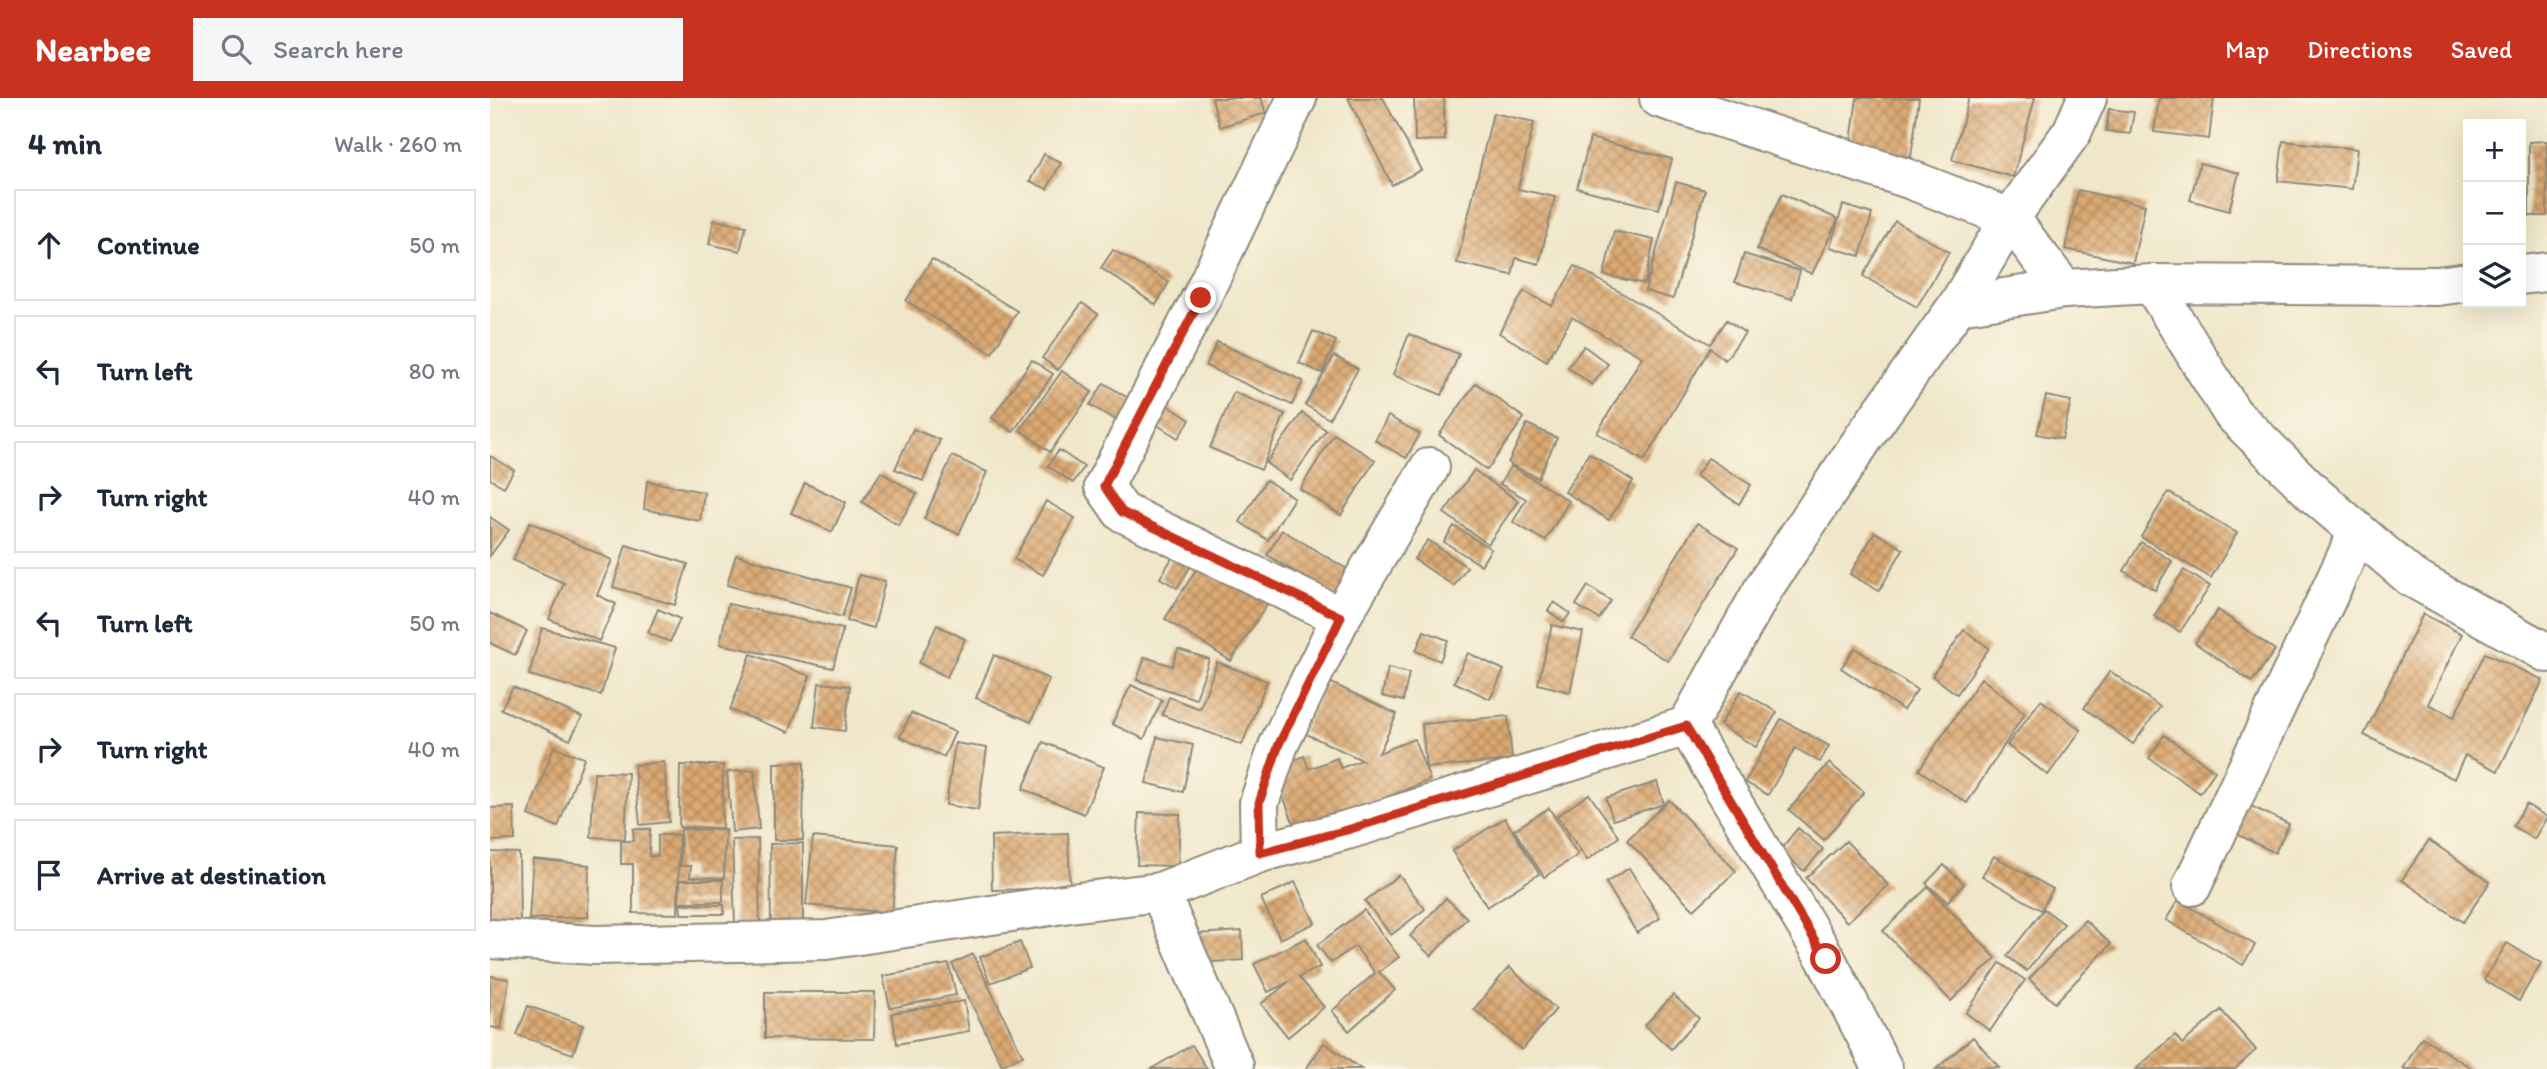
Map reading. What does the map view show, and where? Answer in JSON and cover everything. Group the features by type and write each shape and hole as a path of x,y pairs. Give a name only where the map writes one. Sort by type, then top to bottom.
{"street":[{"path":"1297,98 1201,298 1104,486 1122,512 1341,617"},
{"path":"1659,98 1909,179 2010,218 2064,289"},
{"path":"490,939 595,945 826,940 1160,892 1260,853 1347,830 1686,726 1765,586 1865,436 1958,305 2010,218 2072,132 2087,98"},
{"path":"2526,274 2547,272"},
{"path":"1958,305 2064,289 2152,284 2437,286 2463,283"},
{"path":"2152,284 2232,413 2315,495 2411,577 2547,653"},
{"path":"1260,853 1259,803 1279,744 1341,617 1430,467"},
{"path":"2192,886 2358,532"},
{"path":"1686,726 1826,959 1883,1069"},
{"path":"1160,892 1234,1066"}],"building":[{"path":"1212,98 1261,98 1266,113 1220,127"},
{"path":"1348,98 1383,98 1421,170 1392,185"},
{"path":"1414,98 1444,98 1445,140 1415,141"},
{"path":"1857,98 1919,98 1911,157 1850,149"},
{"path":"1969,98 2035,98 2013,177 1952,160"},
{"path":"2159,98 2214,98 2209,139 2154,132"},
{"path":"2109,109 2134,112 2130,134 2106,131"},
{"path":"1493,113 1534,122 1518,189 1555,197 1539,264 1516,258 1512,275 1457,263"},
{"path":"1590,138 1672,159 1659,209 1577,188"},
{"path":"2283,141 2357,149 2352,189 2278,181"},
{"path":"2547,141 2547,216 2529,216 2529,142"},
{"path":"1044,154 1061,163 1047,189 1030,181"},
{"path":"2200,163 2239,173 2229,211 2190,200"},
{"path":"1676,182 1705,190 1673,299 1645,291"},
{"path":"2078,190 2145,205 2133,263 2065,249"},
{"path":"1782,194 1838,219 1812,274 1757,249"},
{"path":"1843,205 1872,214 1860,256 1830,247"},
{"path":"714,220 746,226 740,251 709,244"},
{"path":"1895,221 1949,252 1917,307 1863,276"},
{"path":"1614,231 1654,240 1645,284 1604,275"},
{"path":"1113,250 1169,282 1156,305 1101,268"},
{"path":"1744,254 1800,271 1792,299 1735,282"},
{"path":"932,259 1017,311 992,353 906,301"},
{"path":"1575,266 1710,344 1727,320 1745,333 1725,360 1710,348 1644,461 1597,433 1642,357 1572,317 1547,361 1499,333 1524,291 1552,306"},
{"path":"1082,303 1098,314 1058,370 1042,358"},
{"path":"1313,331 1336,341 1322,373 1299,363"},
{"path":"1409,334 1459,354 1442,395 1393,375"},
{"path":"1217,342 1303,381 1292,405 1206,366"},
{"path":"1584,346 1608,364 1592,385 1568,367"},
{"path":"1334,356 1358,369 1329,419 1305,405"},
{"path":"1032,360 1053,374 1013,432 992,418"},
{"path":"1062,371 1092,392 1050,452 1020,430"},
{"path":"1104,383 1136,403 1123,424 1090,405"},
{"path":"1476,383 1524,418 1487,470 1439,435"},
{"path":"1234,392 1285,414 1261,470 1210,448"},
{"path":"2046,396 2071,401 2062,439 2037,434"},
{"path":"1166,404 1190,420 1178,438 1154,423"},
{"path":"1302,413 1326,430 1290,480 1266,463"},
{"path":"1388,416 1420,434 1406,458 1375,440"},
{"path":"1527,424 1557,438 1538,478 1508,463"},
{"path":"913,429 940,440 923,481 895,469"},
{"path":"1334,434 1375,460 1341,515 1300,489"},
{"path":"1059,450 1084,467 1073,483 1048,466"},
{"path":"1589,453 1633,481 1609,520 1565,492"},
{"path":"490,456 514,470 504,487 490,479"},
{"path":"952,456 987,472 959,534 924,519"},
{"path":"1708,458 1751,485 1739,504 1696,476"},
{"path":"1511,466 1569,501 1545,541 1513,522 1526,499 1500,484"},
{"path":"1474,470 1518,501 1488,544 1444,513"},
{"path":"881,472 917,494 898,525 862,502"},
{"path":"1266,480 1294,498 1268,540 1240,522"},
{"path":"647,481 704,492 700,521 644,509"},
{"path":"805,483 846,502 832,532 791,513"},
{"path":"2168,492 2237,533 2211,578 2141,537"},
{"path":"1046,501 1075,518 1043,575 1014,559"},
{"path":"490,517 509,530 490,556"},
{"path":"530,522 612,560 597,595 616,604 599,641 549,619 564,583 513,560"},
{"path":"1697,523 1738,548 1668,661 1627,636"},
{"path":"1454,526 1491,549 1481,565 1444,542"},
{"path":"1282,530 1352,572 1337,597 1267,555"},
{"path":"1875,532 1903,549 1879,591 1850,574"},
{"path":"1428,540 1467,567 1454,586 1414,559"},
{"path":"2141,542 2172,561 2155,590 2124,571"},
{"path":"626,545 688,564 675,605 613,587"},
{"path":"1180,545 1197,556 1177,588 1160,578"},
{"path":"736,555 851,588 842,617 727,585"},
{"path":"1204,557 1270,599 1231,661 1165,619"},
{"path":"2184,570 2210,586 2180,632 2154,616"},
{"path":"859,575 885,581 874,628 847,621"},
{"path":"1588,586 1611,601 1599,619 1576,605"},
{"path":"1554,602 1570,613 1564,622 1548,611"},
{"path":"728,604 843,629 833,668 720,644"},
{"path":"658,609 680,619 670,642 648,633"},
{"path":"2218,610 2275,650 2252,682 2195,643"},
{"path":"490,613 527,631 515,655 490,643"},
{"path":"2423,614 2462,634 2428,704 2454,717 2485,653 2543,680 2498,771 2465,755 2454,779 2364,735"},
{"path":"937,625 965,639 947,677 919,663"},
{"path":"1552,625 1583,632 1570,692 1538,684"},
{"path":"542,628 615,648 601,695 529,675"},
{"path":"1964,630 1989,648 1957,694 1932,676"},
{"path":"1424,631 1448,640 1440,661 1416,651"},
{"path":"1855,648 1917,690 1903,710 1841,668"},
{"path":"1178,649 1209,659 1196,699 1137,680 1145,657 1172,666"},
{"path":"1468,653 1504,670 1490,699 1454,682"},
{"path":"751,654 810,676 789,732 730,710"},
{"path":"994,655 1049,679 1031,722 976,698"},
{"path":"1217,662 1267,681 1242,745 1162,715 1169,697 1200,709"},
{"path":"1388,668 1409,673 1403,701 1382,696"},
{"path":"2110,671 2160,707 2133,744 2084,708"},
{"path":"1981,678 2025,713 1967,803 1919,770"},
{"path":"1327,681 1397,714 1379,753 1414,739 1430,780 1297,833 1273,769 1304,756 1309,769 1337,758 1341,768 1362,760 1302,732"},
{"path":"819,683 850,686 845,731 814,727"},
{"path":"1131,685 1162,700 1144,739 1112,724"},
{"path":"513,687 582,717 570,740 501,709"},
{"path":"1741,691 1777,712 1756,747 1720,725"},
{"path":"2041,700 2081,730 2048,775 2007,745"},
{"path":"911,713 955,732 944,757 900,737"},
{"path":"1508,716 1512,760 1426,768 1422,724"},
{"path":"1781,719 1829,746 1820,762 1795,748 1768,795 1745,782"},
{"path":"2164,735 2215,771 2200,793 2149,758"},
{"path":"1157,737 1193,745 1183,792 1146,783"},
{"path":"1043,742 1104,767 1084,814 1023,789"},
{"path":"955,743 987,748 978,810 946,805"},
{"path":"554,747 584,758 558,827 528,815"},
{"path":"664,762 669,822 640,825 634,765"},
{"path":"804,762 803,840 774,840 774,763"},
{"path":"1829,763 1864,792 1824,840 1789,810"},
{"path":"680,765 723,765 722,828 679,827"},
{"path":"754,770 759,829 732,832 727,772"},
{"path":"594,772 628,773 625,839 591,837"},
{"path":"1657,782 1664,804 1613,820 1606,798"},
{"path":"1589,794 1619,837 1587,860 1557,816"},
{"path":"1669,800 1736,871 1694,910 1627,840"},
{"path":"2242,802 2289,824 2275,853 2229,830"},
{"path":"2526,804 2547,817 2534,839 2513,826"},
{"path":"514,807 515,840 490,841 490,808"},
{"path":"1549,808 1578,855 1544,877 1514,830"},
{"path":"1139,813 1180,814 1178,866 1137,865"},
{"path":"1505,818 1539,874 1487,907 1452,851"},
{"path":"1798,828 1823,849 1804,871 1780,850"},
{"path":"633,829 650,829 649,856 658,856 658,835 679,835 678,914 633,913 633,864 621,864 621,841 634,841"},
{"path":"681,829 725,830 724,878 690,877 691,866 680,866"},
{"path":"1068,833 1070,888 992,890 991,836"},
{"path":"813,837 898,845 892,913 806,905"},
{"path":"758,839 760,924 735,925 732,840"},
{"path":"2429,840 2490,882 2463,922 2402,880"},
{"path":"1846,841 1888,885 1847,922 1806,878"},
{"path":"803,843 803,927 771,928 770,844"},
{"path":"490,852 519,853 520,923 490,923"},
{"path":"1994,856 2053,889 2041,910 1982,876"},
{"path":"533,859 589,865 588,917 529,919"},
{"path":"1944,865 1964,884 1947,902 1926,883"},
{"path":"1629,868 1660,918 1637,933 1606,883"},
{"path":"1399,875 1425,909 1391,935 1365,901"},
{"path":"680,880 723,880 723,902 679,902"},
{"path":"1295,882 1315,923 1280,939 1261,898"},
{"path":"1928,887 1996,958 1951,1001 1883,931"},
{"path":"1446,898 1467,918 1431,956 1410,936"},
{"path":"2178,900 2255,945 2243,965 2166,920"},
{"path":"680,904 724,905 724,914 681,914"},
{"path":"2044,909 2064,924 2027,971 2007,956"},
{"path":"1364,910 1399,957 1379,972 1395,990 1349,1031 1332,1011 1375,973 1355,946 1331,963 1317,945"},
{"path":"2085,920 2111,944 2055,1003 2029,979"},
{"path":"1242,931 1243,960 1197,963 1196,934"},
{"path":"1306,938 1320,967 1299,977 1324,1007 1288,1037 1261,1004 1289,982 1268,992 1254,964"},
{"path":"1020,942 1030,968 990,983 980,957"},
{"path":"2507,943 2541,963 2519,1001 2484,980"},
{"path":"973,954 1023,1056 1002,1065 952,964"},
{"path":"2000,963 2025,980 1990,1031 1966,1013"},
{"path":"949,964 956,995 890,1008 883,976"},
{"path":"1509,967 1556,1009 1522,1050 1474,1009"},
{"path":"490,976 509,979 501,1029 490,1027"},
{"path":"765,992 875,992 874,1039 765,1038"},
{"path":"1673,995 1699,1018 1671,1049 1645,1025"},
{"path":"964,1001 969,1031 897,1044 892,1013"},
{"path":"528,1006 583,1025 573,1054 517,1035"},
{"path":"2221,1010 2256,1050 2235,1069 2136,1069 2175,1035 2182,1044"},
{"path":"1973,1037 1999,1067 1936,1069"},
{"path":"2422,1037 2473,1069 2403,1069"},
{"path":"1324,1043 1361,1069 1306,1069"},
{"path":"1192,1045 1207,1069 1151,1069"}],"route":[{"path":"1201,298 1104,486 1122,512 1341,617 1279,744 1259,803 1260,853 1347,830 1686,726 1826,959"}]}
